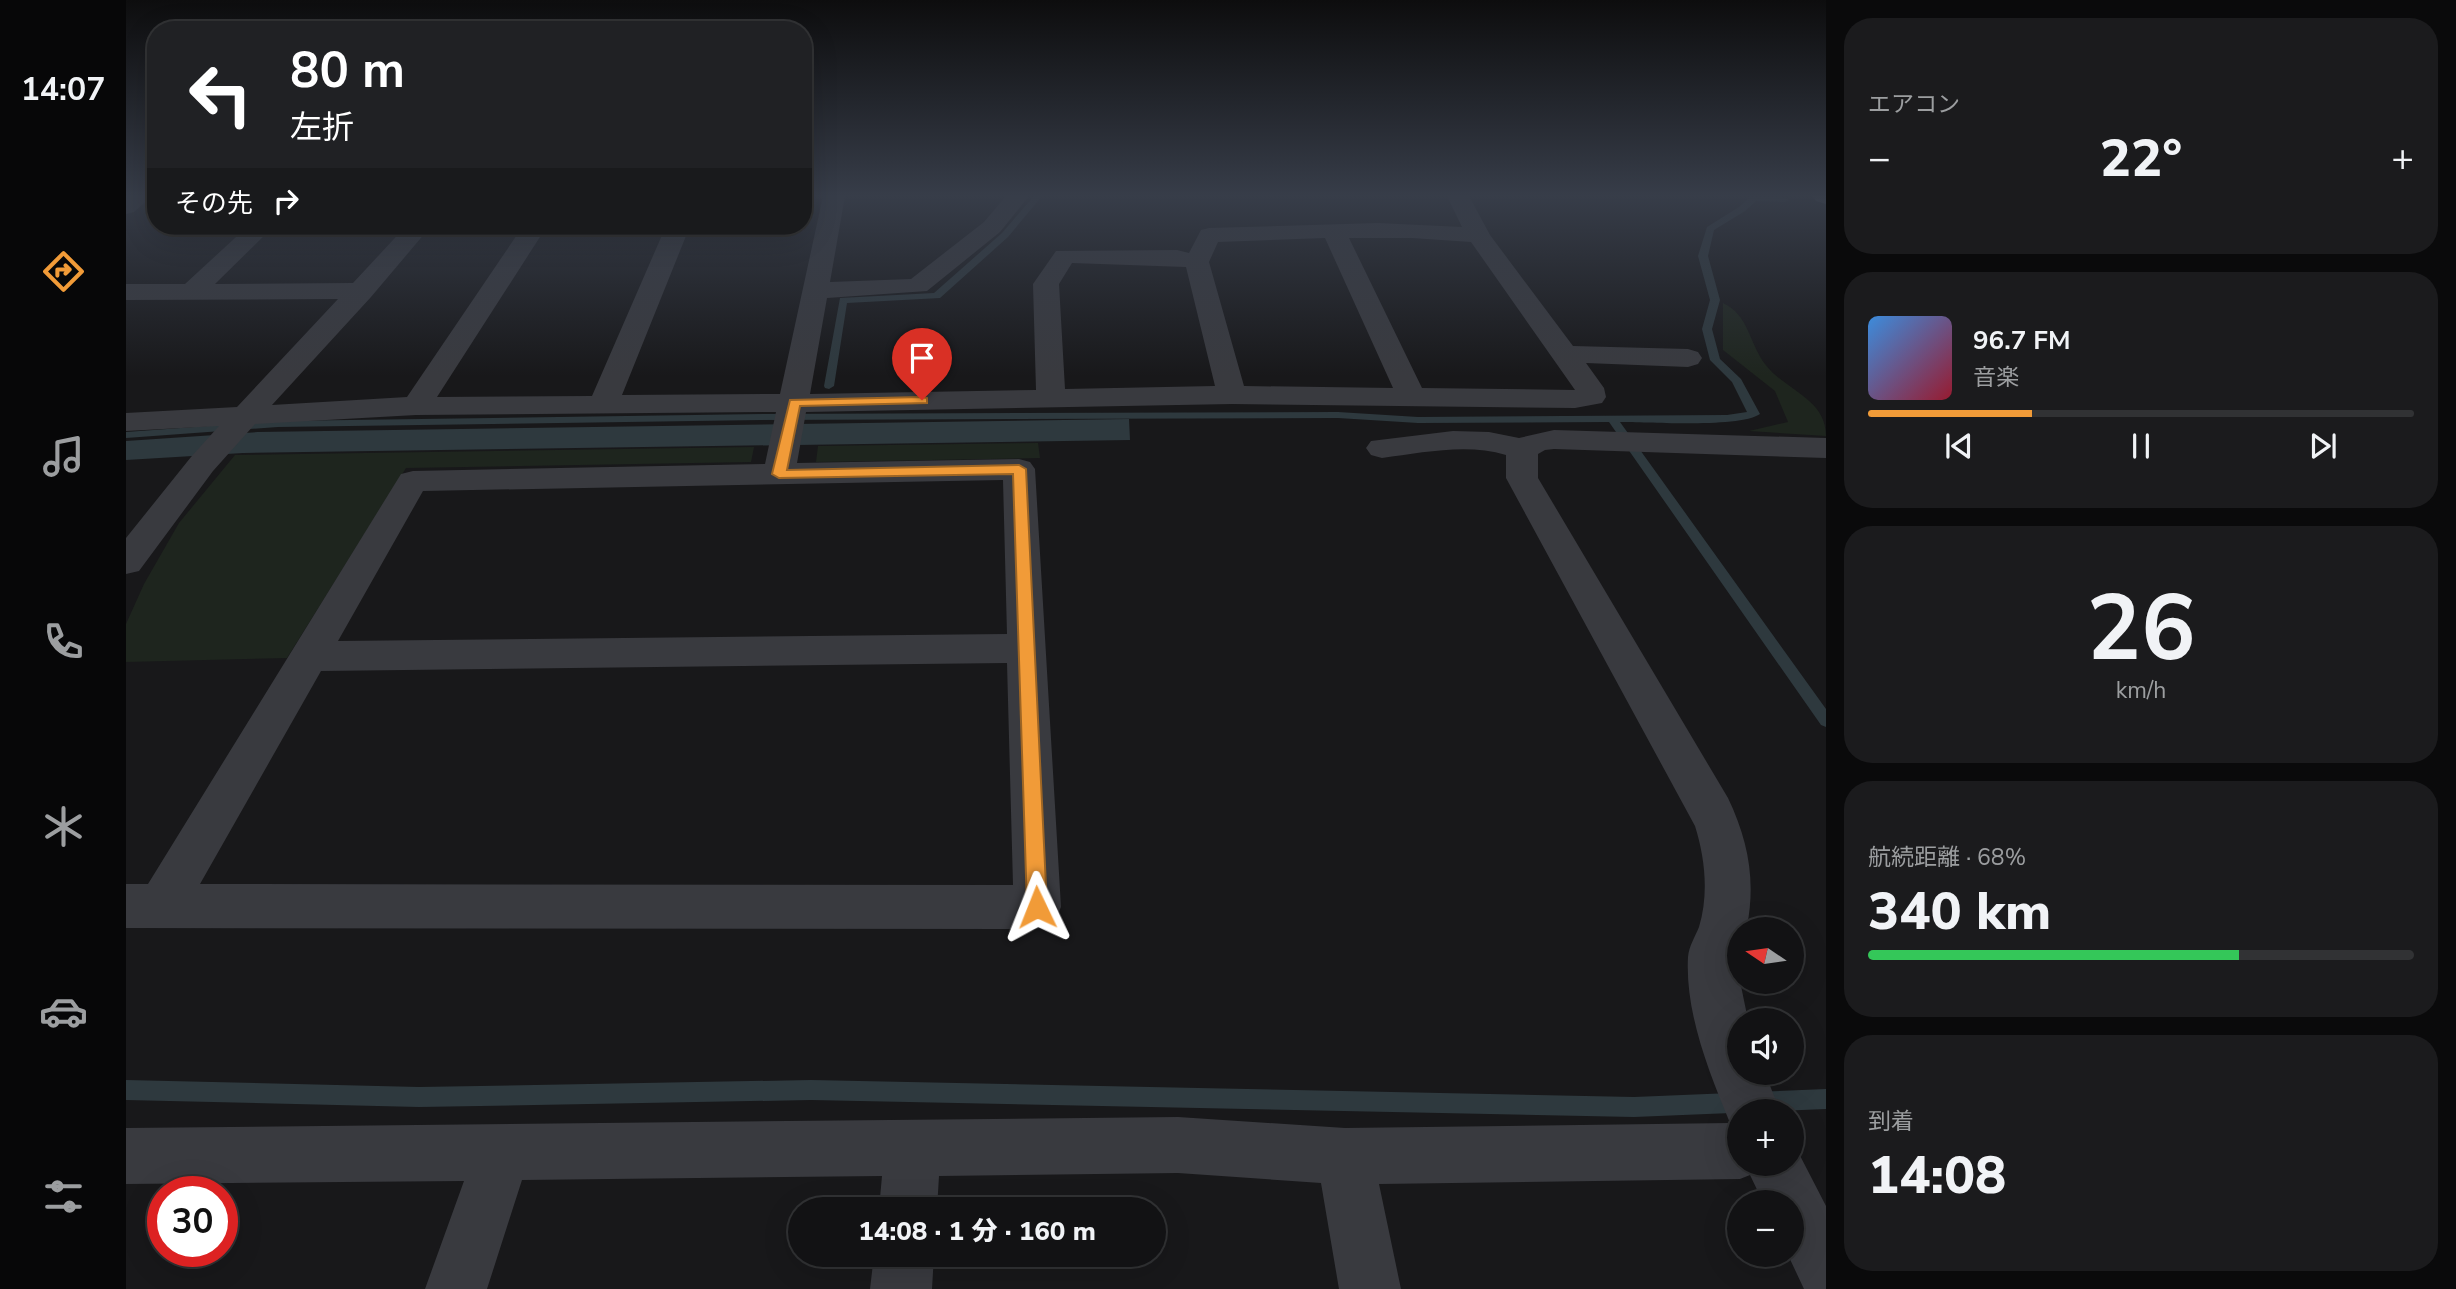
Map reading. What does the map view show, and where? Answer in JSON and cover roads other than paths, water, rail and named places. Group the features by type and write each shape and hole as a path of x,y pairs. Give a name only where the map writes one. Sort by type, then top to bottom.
{"street":[{"path":"193,291 230,256"},
{"path":"128,555 202,464 393,256"},
{"path":"416,406 515,256"},
{"path":"603,405 665,256"},
{"path":"779,474 822,256"},
{"path":"815,291 918,286 955,256"},
{"path":"1051,398 1046,284 1065,256"},
{"path":"1082,256 1177,257 1197,262"},
{"path":"1200,256 1197,262 1232,394"},
{"path":"1346,256 1411,396"},
{"path":"126,422 243,419 416,406 794,403 1232,394 1575,399 1591,397 1589,388 1494,256"},
{"path":"126,292 362,291"},
{"path":"1564,354 1688,358"},
{"path":"1382,448 1476,438 1502,441 1524,450"},
{"path":"1744,1089 1719,1002 1713,955 1723,925 1729,879 1725,844 1712,811 1522,478 1520,463 1524,450 1534,442 1627,439 1826,448"},
{"path":"1019,469 1037,907 144,906 310,656 413,481 1019,469"},
{"path":"310,656 1028,648"},
{"path":"126,1156 1178,1145 1345,1156 1727,1151"},
{"path":"909,1197 913,1147"},
{"path":"456,1289 503,1152"},
{"path":"1345,1156 1370,1289"},
{"path":"1780,1176 1826,1269"},
{"path":"901,1289 903,1267"}],"waterway":[{"path":"829,386 843,300 937,296 981,256"},
{"path":"126,435 278,424 762,417 1338,415 1418,420 1727,418 1754,414 1737,381 1715,360 1707,329 1715,300 1703,256"},
{"path":"1612,419 1826,721"},
{"path":"126,1090 419,1097 811,1090 1634,1107 1826,1099"}]}
